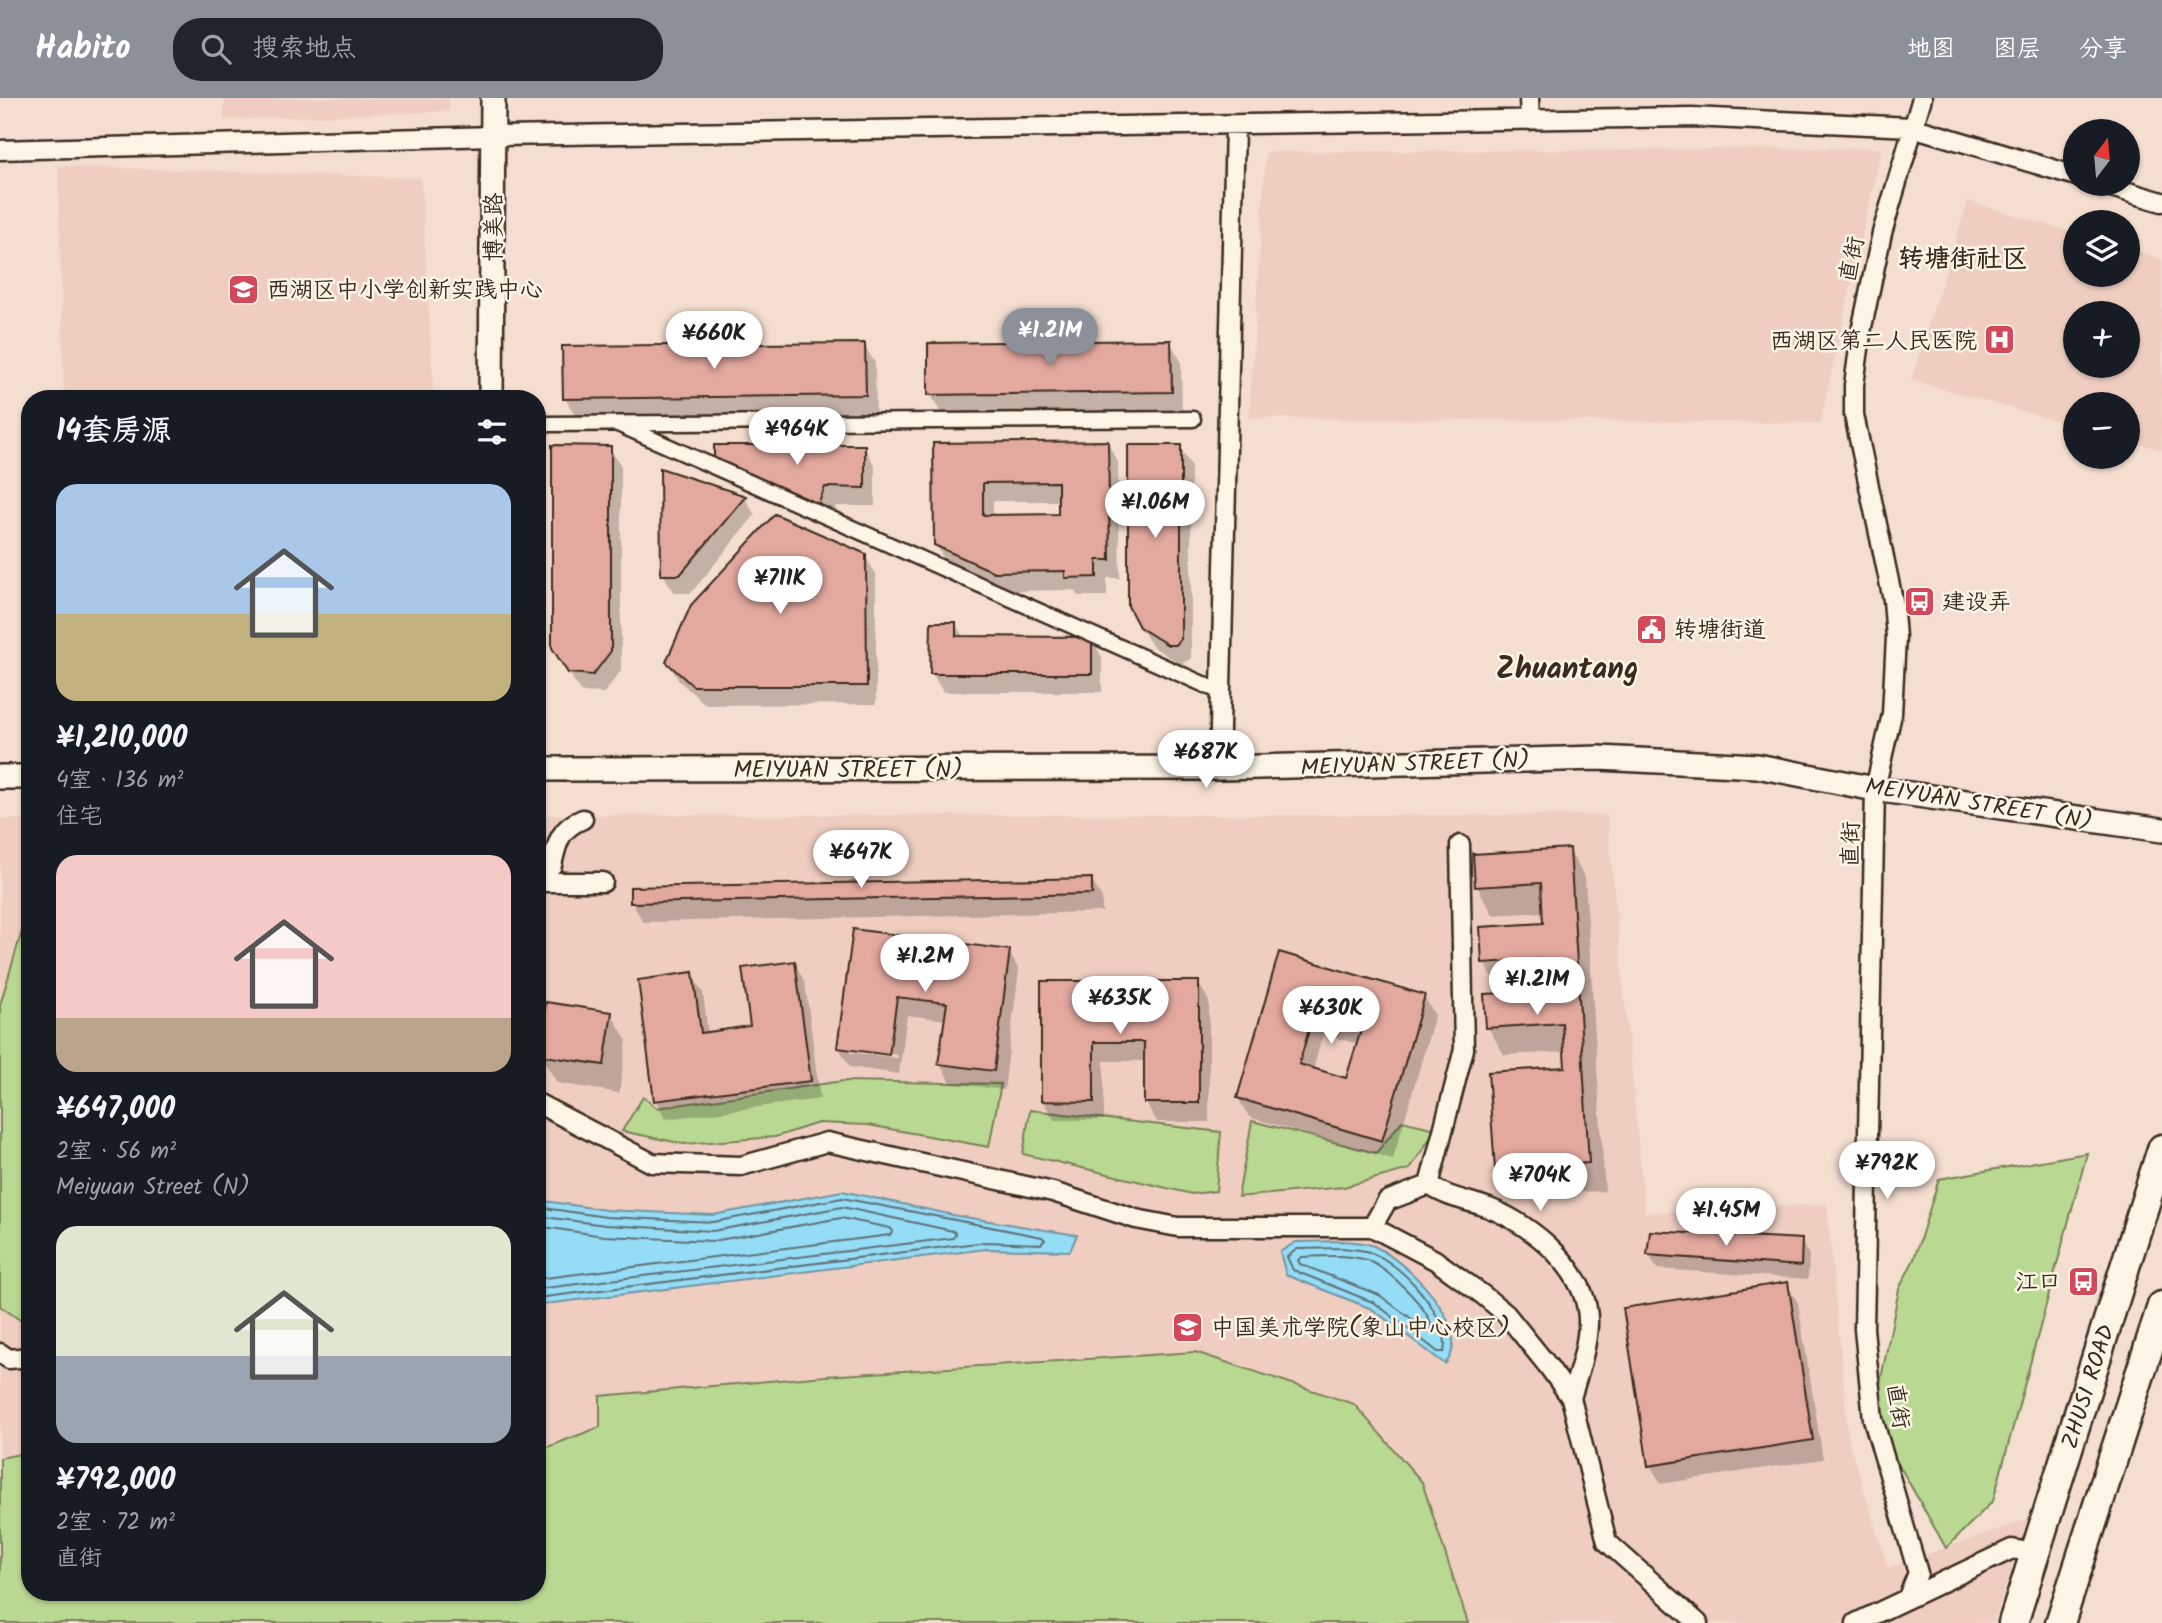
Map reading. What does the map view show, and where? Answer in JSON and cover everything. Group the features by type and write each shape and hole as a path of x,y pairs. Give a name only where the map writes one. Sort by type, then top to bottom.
{"main road":[{"name":"ZHUSI ROAD","path":"2013,1623 2162,1149"},
{"name":"ZHUSI ROAD","path":"2060,1623 2162,1306"}],"street":[{"name":"博美路","path":"491,390 493,98"},
{"path":"1529,98 1530,120"},
{"name":"直街","path":"1908,1597 1918,1573 1873,1419 1864,1329 1875,789 1892,714 1896,637 1893,600 1854,415 1854,385 1861,327 1882,233 1922,98"},
{"path":"0,150 494,136 1235,127 1691,117 1912,127 2063,172"},
{"path":"1219,768 1235,127"},
{"path":"2140,196 2162,202"},
{"path":"548,424 1193,419"},
{"path":"618,424 1221,692"},
{"name":"MEIYUAN STREET (N)","path":"546,769 1219,768 1600,758 1758,766 1875,789 2162,831"},
{"path":"0,777 21,777"},
{"path":"546,865 552,865 562,832 567,825 583,819"},
{"path":"1429,1185 1464,1049 1460,845"},
{"path":"546,882 603,882"},
{"path":"546,1108 652,1163 741,1166 827,1142 1053,1192 1136,1219 1178,1227 1372,1227 1435,1260 1506,1314 1571,1398 1607,1542 1698,1623"},
{"path":"1372,1227 1387,1201 1429,1185"},
{"path":"1429,1185 1440,1193 1489,1208 1528,1228 1555,1250 1583,1294 1589,1323 1571,1398"},
{"path":"0,1353 9,1359 21,1358"},
{"path":"1856,1623 2012,1549 2035,1553"}],"shaded area":[{"path":"224,98 449,98 449,111 224,120"},
{"path":"1882,148 1820,423 1249,418 1266,152"},
{"name":"西湖区中小学创新实践中心","path":"58,166 421,178 433,390 64,390"},
{"name":"西湖区第二人民医院","path":"1968,201 2063,229 2063,287 2140,287 2140,252 2162,259 2162,450 2140,444 2140,392 2063,392 2063,423 1911,380"},
{"name":"中国美术学院(象山中心校区)","path":"546,815 1607,815 1645,1213 1827,1204 1849,1442 1888,1568 2028,1519 1994,1623 0,1623 0,819 21,819 21,1601 546,1601"}],"green space":[{"path":"21,934 21,1321 0,1306 0,1005"},
{"path":"843,1081 1001,1084 989,1147 868,1125 818,1123 775,1137 684,1144 622,1131 643,1097 657,1108"},
{"path":"1030,1110 1221,1132 1216,1191 1192,1194 1023,1154"},
{"path":"1252,1121 1376,1153 1402,1121 1436,1129 1410,1169 1344,1187 1238,1197"},
{"path":"2087,1153 1993,1501 1946,1548 1873,1419 1899,1289 1914,1259 1939,1179"},
{"path":"1195,1352 1354,1404 1422,1482 1468,1623 0,1623 0,1458 21,1454 21,1601 546,1601 546,1448 600,1427 600,1396 825,1376"}],"water":[{"path":"842,1191 958,1216 1077,1235 1070,1251 986,1249 546,1304 546,1201 606,1210 713,1215"},
{"path":"1342,1241 1370,1245 1388,1254 1419,1280 1434,1297 1452,1332 1452,1349 1445,1364 1372,1309 1286,1275 1280,1252 1296,1242"}],"building":[{"path":"1171,340 1172,392 928,395 928,343"},
{"path":"865,343 866,395 563,399 562,346"},
{"path":"1108,441 1110,560 1097,560 1097,577 1065,578 1065,571 994,572 934,545 933,443","holes":["1058,482 1058,514 983,515 983,483"]},
{"path":"552,445 611,446 611,651 593,675 568,673 552,648"},
{"path":"714,445 865,445 865,488 825,487 818,505 714,463"},
{"path":"1128,445 1181,445 1181,639 1176,645 1168,645 1139,627 1128,606"},
{"path":"660,468 746,496 680,575 661,575"},
{"path":"775,514 866,554 867,686 693,686 666,662 691,605"},
{"path":"931,622 956,622 956,636 1092,637 1092,674 930,674"},
{"path":"1570,848 1589,1163 1495,1169 1488,1072 1565,1067 1562,1023 1486,1028 1484,994 1546,991 1544,959 1482,963 1480,927 1543,923 1541,883 1475,887 1473,854"},
{"path":"1092,878 1092,894 630,903 630,887"},
{"path":"853,929 1010,950 994,1071 938,1064 947,1003 897,997 889,1055 837,1048"},
{"path":"1279,952 1425,995 1382,1141 1237,1098","holes":["1313,1016 1361,1030 1346,1078 1299,1064"]},
{"path":"795,961 811,1081 654,1101 638,980 693,972 701,1033 750,1026 742,968"},
{"path":"1041,981 1199,981 1199,1103 1144,1103 1144,1042 1094,1042 1094,1102 1041,1101"},
{"path":"546,1002 612,1012 604,1065 546,1056"},
{"path":"1650,1231 1802,1239 1801,1266 1647,1255"},
{"path":"1788,1282 1813,1440 1648,1466 1623,1308"}],"place":[{"name":"西湖区中小学创新实践中心","path":"244,289"},
{"name":"西湖区第二人民医院","path":"2000,340"},
{"name":"建设弄","path":"1919,601"},
{"name":"转塘街道","path":"1651,629"},
{"name":"江口","path":"2084,1281"},
{"name":"中国美术学院(象山中心校区)","path":"1188,1327"}],"district":[{"name":"转塘街社区","path":"1963,258"},
{"name":"Zhuantang","path":"1567,668"}]}
